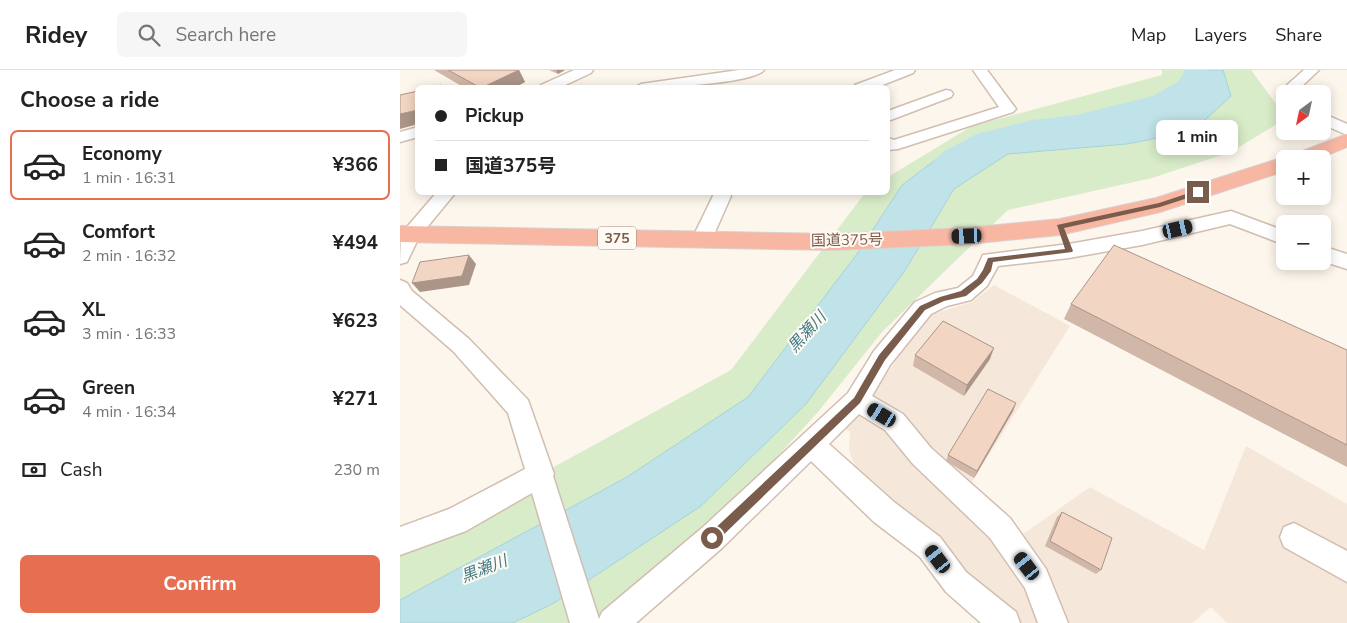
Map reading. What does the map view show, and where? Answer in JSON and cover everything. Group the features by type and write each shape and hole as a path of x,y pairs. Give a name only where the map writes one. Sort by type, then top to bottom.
{"highway":[{"path":"1322,150 1347,140"},
{"name":"国道375号","path":"406,234 835,242 967,236 1060,227 1160,205 1276,167"}],"street":[{"path":"553,85 586,70"},
{"path":"662,85 748,73 757,70"},
{"path":"868,85 908,70"},
{"path":"890,144 892,146 1008,109 980,70"},
{"path":"1295,85 1312,70"},
{"path":"890,115 946,94"},
{"path":"1331,122 1347,130"},
{"path":"400,139 415,133"},
{"path":"400,139 415,143"},
{"path":"400,257 406,234 444,195"},
{"path":"702,239 722,195"},
{"path":"613,623 712,538 857,400 882,358 923,308 942,299 964,294 980,281 987,271 990,260 1069,251 1142,238 1231,217 1276,234"},
{"path":"1060,227 1069,251"},
{"path":"1331,256 1347,262"},
{"path":"400,288 404,296 461,345 519,408 541,474 585,623"},
{"path":"857,400 894,422 922,456 1000,528 1036,578 1053,623"},
{"path":"811,444 884,512 930,548 956,582 1005,623"},
{"path":"400,541 456,521 541,474"},
{"path":"1294,537 1347,567"}],"shaded area":[{"path":"994,285 1070,326 967,490 871,397 926,316 972,302"},
{"path":"860,409 885,421 1007,547 1048,623 1020,623 975,593 861,481 849,451 850,432 843,427"},
{"path":"1246,446 1347,504 1347,623 1227,623 1211,607 1192,623 1062,623 1016,539 1090,487 1204,550"}],"green space":[{"path":"1162,70 1251,70 1276,104 1276,124 1231,152 1152,178 1008,210 882,332 818,412 722,517 594,623 400,623 400,535 541,474 731,370 863,195 890,195 890,176 972,126 1162,75"}],"water":[{"path":"1196,70 1223,70 1231,96 1193,131 1127,144 1008,154 954,189 904,272 806,404 701,506 554,603 513,623 400,623 400,600 627,477 748,397 857,254 902,185 942,155 1029,129 1142,108 1200,82"}],"building":[{"path":"448,70 519,70 487,85 476,85"},
{"path":"415,92 415,111 400,114 400,95"},
{"path":"1114,245 1347,350 1347,445 1071,304"},
{"path":"469,255 462,276 412,283 420,262"},
{"path":"943,321 994,348 967,385 915,355"},
{"path":"988,389 1016,403 977,471 948,455"},
{"path":"1062,512 1112,538 1101,570 1050,541"}],"waterway":[{"name":"黒瀬川","path":"936,175 953,158 987,140 1033,128 1076,123 1162,102 1189,86 1197,70"}],"route":[{"path":"712,538 857,400 894,341 923,308 942,299 964,294 980,281 987,271 990,260 1069,251 1060,227 1160,205 1198,192"}]}
